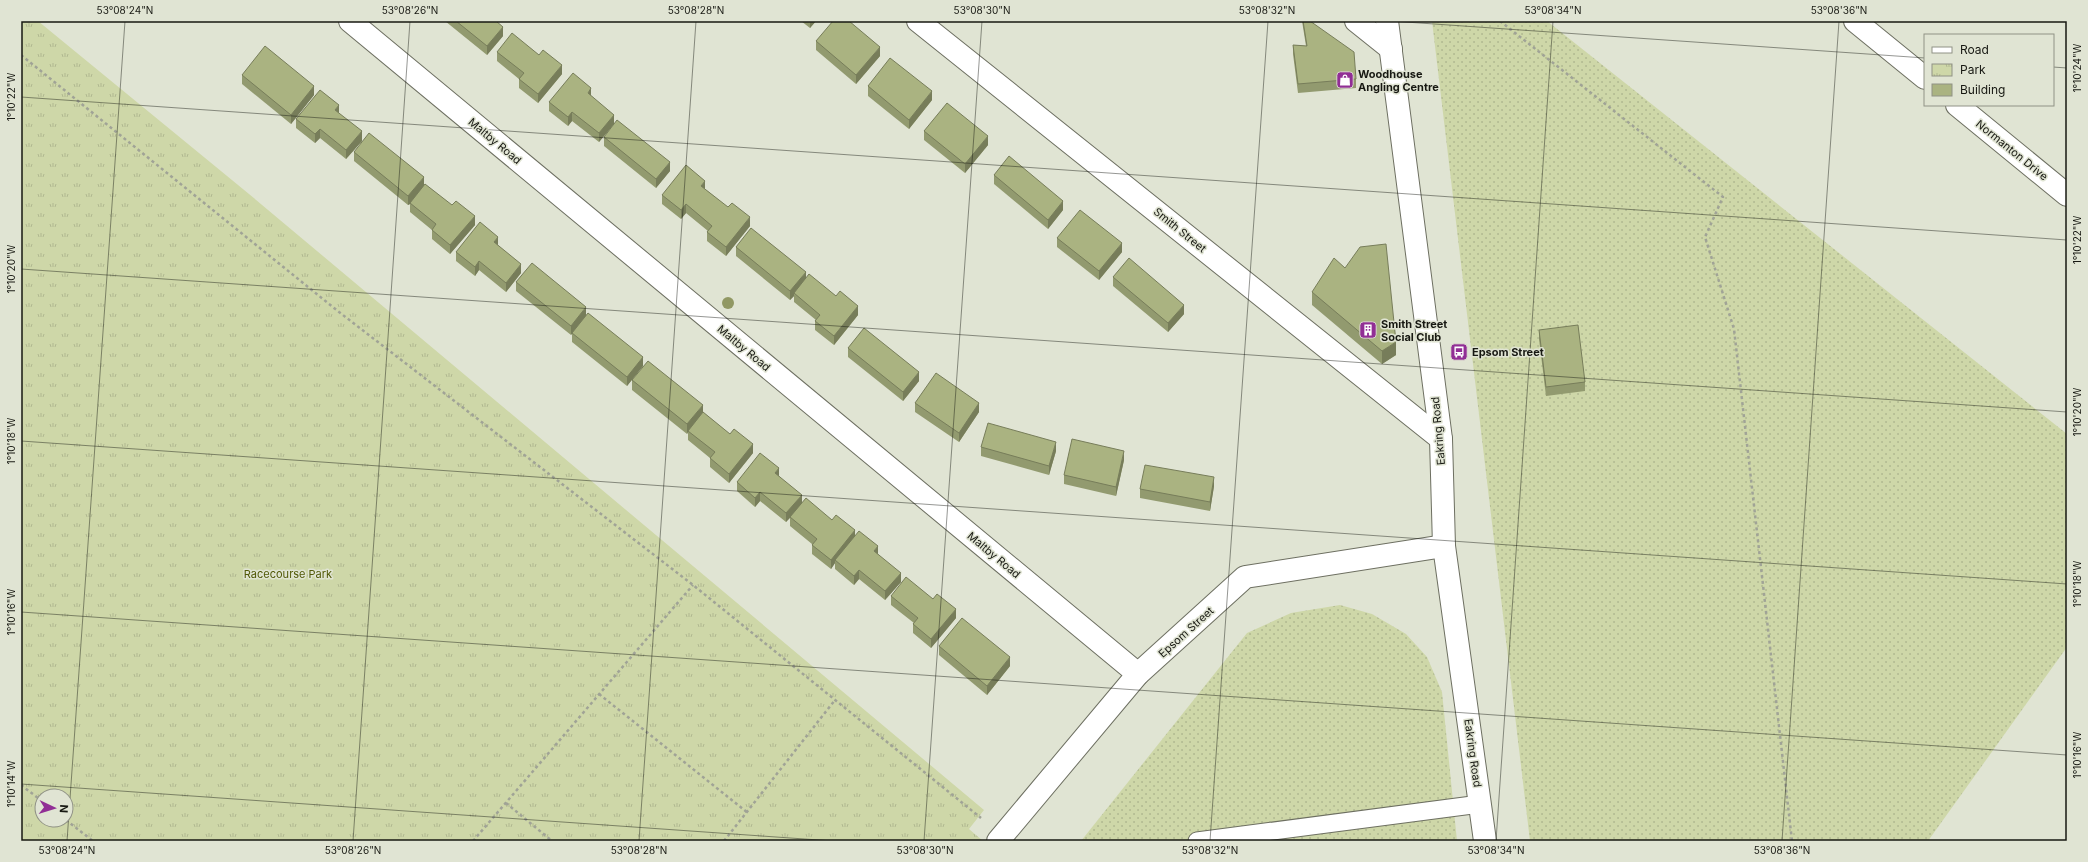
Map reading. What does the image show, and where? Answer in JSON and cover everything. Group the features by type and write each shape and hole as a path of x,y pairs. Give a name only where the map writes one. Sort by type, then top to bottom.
{"street":[{"name":"Maltby Road","path":"350,21 1138,674"},
{"name":"Smith Street","path":"918,21 1441,439"},
{"path":"1356,21 1391,49"},
{"name":"Eakring Road","path":"1387,21 1441,439 1444,546 1485,841"},
{"path":"1855,21 1924,77"},
{"name":"Normanton Drive","path":"1959,106 2067,195"},
{"name":"Epsom Street","path":"1004,839 1138,674 1246,577 1444,546"}],"lane":[{"path":"1197,841 1480,804"}],"path":[{"path":"1500,21 1723,197 1705,237 1734,329 1792,841"},
{"path":"21,55 339,312 693,585 1004,839"},
{"path":"473,841 693,585"},
{"path":"599,694 748,813"},
{"path":"724,841 748,813 835,700"},
{"path":"21,785 34,795"},
{"path":"506,802 552,841"},
{"path":"74,826 93,841"}],"green space":[{"name":"Racecourse Park","path":"21,21 38,21 249,194 984,810 969,829 983,841 21,841"},
{"path":"1432,21 1547,21 2067,434 2067,647 1928,841 1530,841"},
{"path":"1340,605 1372,614 1406,634 1427,657 1442,692 1457,841 1081,841 1247,633 1291,613"}],"building":[{"path":"456,21 496,21 503,27 487,46"},
{"path":"833,21 849,21 880,47 856,75 816,41"},
{"path":"1303,21 1310,21 1354,52 1356,79 1298,84 1293,45 1307,46"},
{"path":"512,33 539,55 543,50 562,65 538,94 519,79 524,73 497,52"},
{"path":"265,46 314,86 291,115 242,75"},
{"path":"890,58 932,91 909,120 868,86"},
{"path":"573,73 591,88 588,93 614,115 599,133 572,112 568,117 549,102"},
{"path":"320,90 339,105 335,110 362,131 346,150 320,129 315,134 296,119"},
{"path":"947,103 988,136 965,164 924,131"},
{"path":"617,120 670,162 656,179 604,137"},
{"path":"369,133 424,177 408,196 354,152"},
{"path":"1009,156 1063,201 1048,220 994,175"},
{"path":"686,165 705,181 701,186 728,207 732,203 750,217 726,247 707,232 712,226 686,204 681,210 662,195"},
{"path":"425,184 452,205 456,201 475,216 450,245 432,230 436,224 410,203"},
{"path":"1080,210 1122,243 1099,271 1057,238"},
{"path":"480,222 498,237 494,242 521,264 506,283 479,261 475,267 456,252"},
{"path":"751,228 806,272 790,291 736,247"},
{"name":"Smith Street Social Club","path":"1386,244 1396,342 1382,351 1312,292 1334,258 1345,268 1360,247"},
{"path":"1129,258 1184,305 1168,323 1113,277"},
{"path":"532,263 586,307 571,326 516,282"},
{"path":"809,274 836,296 840,291 858,306 834,336 815,321 820,315 794,293"},
{"path":"588,313 643,357 627,377 572,333"},
{"path":"1578,325 1585,382 1546,387 1539,330"},
{"path":"864,328 919,372 903,392 848,348"},
{"path":"648,361 703,405 687,424 632,380"},
{"path":"936,373 979,403 959,433 915,403"},
{"path":"703,412 730,434 734,429 753,444 729,474 710,458 715,452 688,431"},
{"path":"988,423 1056,442 1049,466 981,447"},
{"path":"1072,439 1124,451 1116,487 1064,475"},
{"path":"760,453 779,468 775,473 802,495 786,513 760,492 755,498 737,482"},
{"path":"1145,465 1214,477 1210,502 1140,489"},
{"path":"806,498 832,520 836,515 855,530 831,560 812,545 817,539 790,517"},
{"path":"859,531 878,546 874,551 901,573 885,591 859,570 854,576 835,560"},
{"path":"906,577 933,599 937,594 956,609 931,639 913,624 918,618 891,596"},
{"path":"962,618 1010,657 987,686 939,646"}],"place":[{"name":"Woodhouse Angling Centre","path":"1345,80"},
{"name":"Smith Street Social Club","path":"1368,330"},
{"name":"Epsom Street","path":"1459,352"}]}
